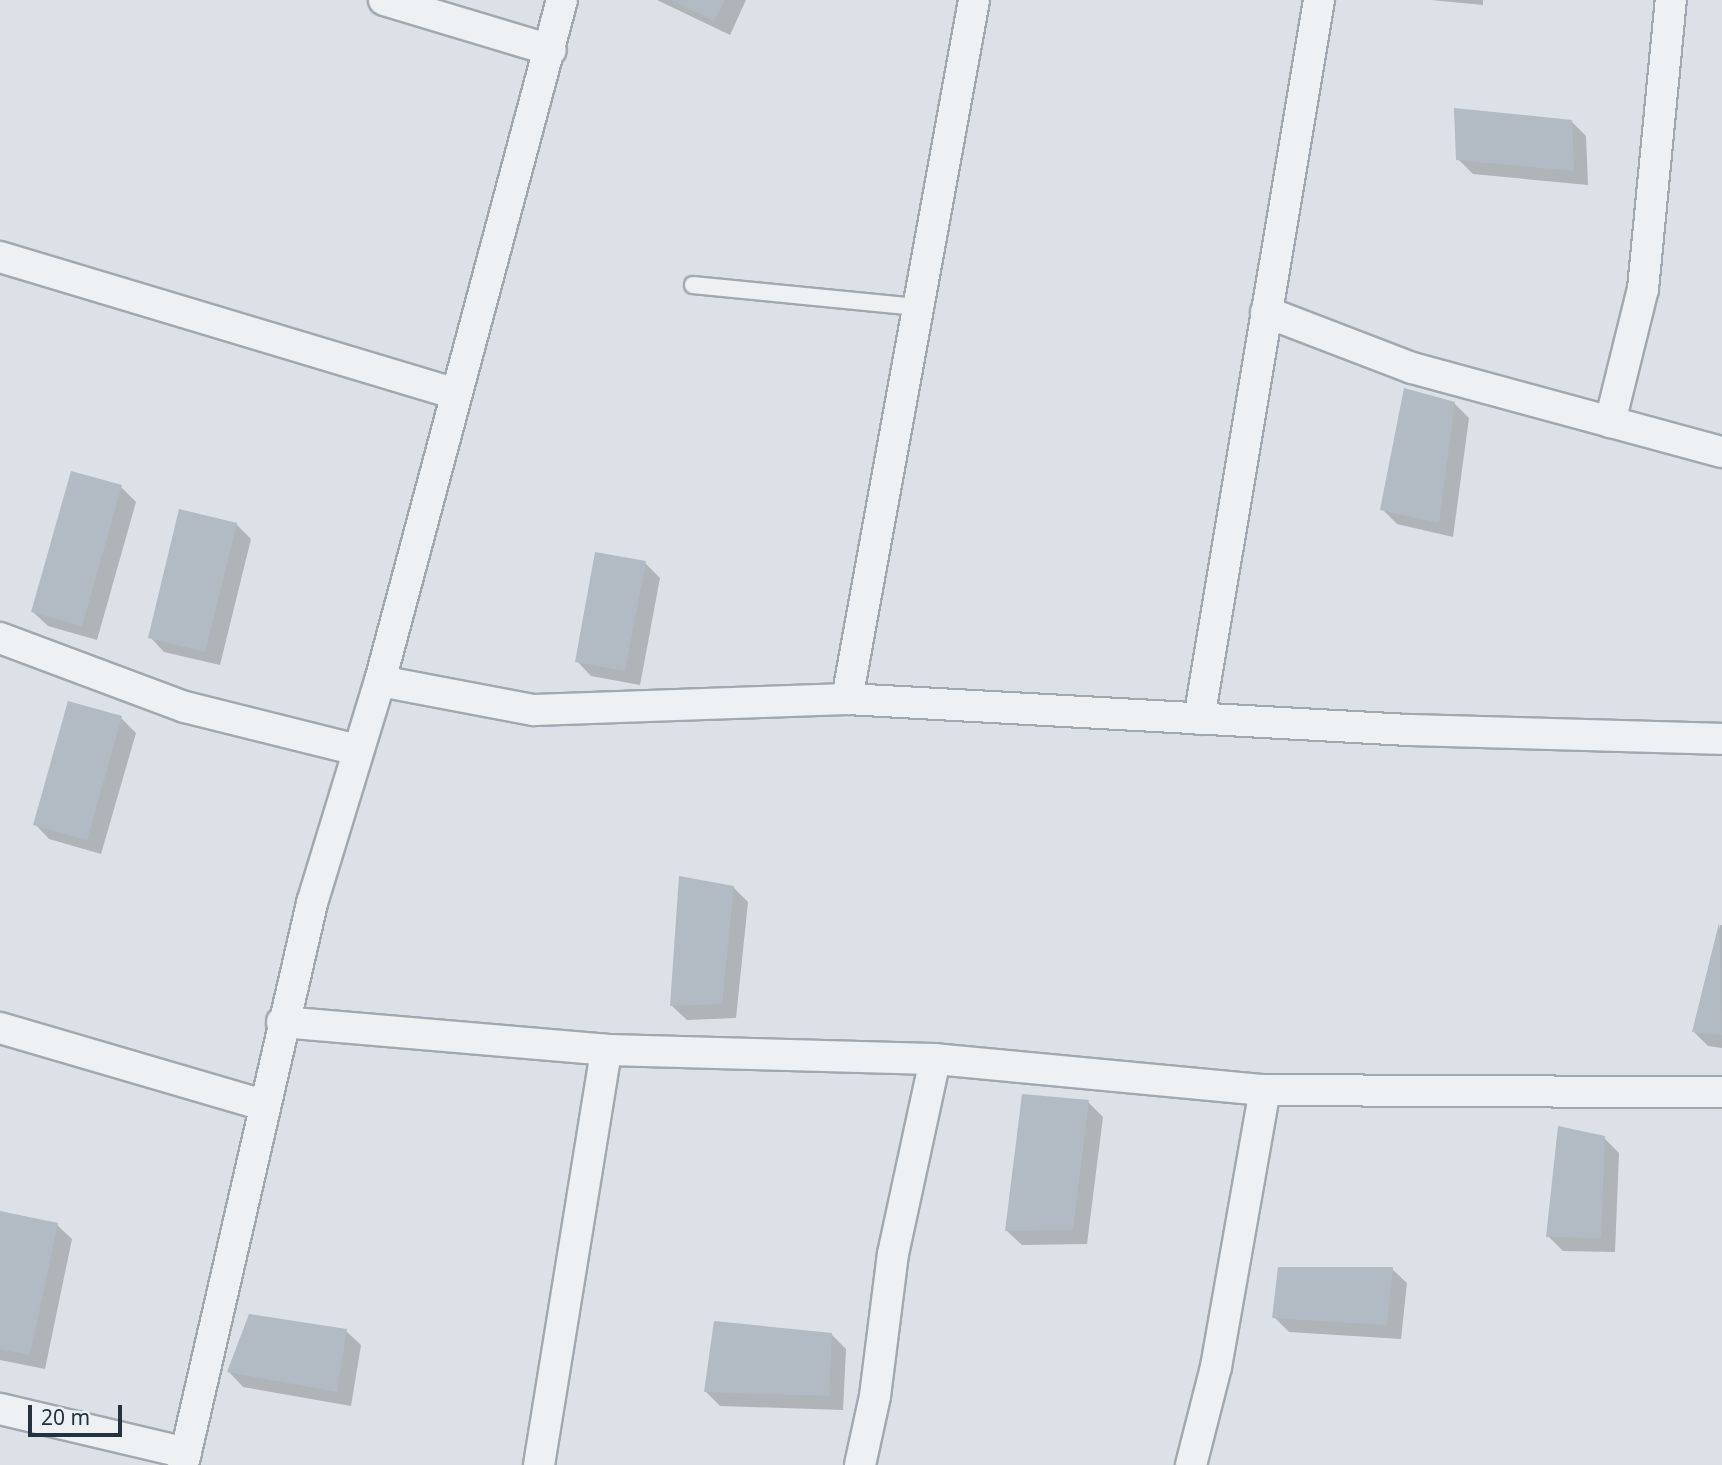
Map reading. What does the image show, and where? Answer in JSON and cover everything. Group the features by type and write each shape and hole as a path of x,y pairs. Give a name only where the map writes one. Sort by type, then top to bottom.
{"street":[{"path":"384,0 551,50"},
{"path":"0,1409 184,1459 282,1022 312,902 380,681 454,393 551,50 562,0"},
{"path":"847,699 974,0"},
{"path":"1199,719 1319,0"},
{"path":"1610,422 1643,289 1671,0"},
{"path":"0,257 454,393"},
{"path":"1266,312 1412,368 1722,452"},
{"path":"0,638 185,707 358,750"},
{"path":"380,681 534,710 847,699 1199,719 1722,739"},
{"path":"282,1022 606,1050 935,1059 1265,1090 1722,1092"},
{"path":"0,1028 263,1105"},
{"path":"540,1465 606,1050"},
{"path":"860,1465 875,1396 893,1254 935,1059"},
{"path":"1191,1465 1216,1367 1265,1090"}],"lane":[{"path":"693,285 919,307"}],"building":[{"path":"671,0 725,0 714,21"},
{"path":"1454,108 1572,120 1574,171 1456,160"},
{"path":"1404,388 1455,402 1439,523 1380,510"},
{"path":"71,471 122,485 82,626 31,612"},
{"path":"179,509 237,523 205,652 148,638"},
{"path":"595,552 646,561 625,671 575,662"},
{"path":"68,701 122,716 87,840 33,825"},
{"path":"679,876 734,886 722,1004 670,1006"},
{"path":"1719,923 1722,1035 1692,1032"},
{"path":"1022,1094 1089,1100 1073,1230 1005,1231"},
{"path":"1558,1126 1605,1136 1601,1238 1546,1237"},
{"path":"0,1211 58,1223 30,1355 0,1349"},
{"path":"1278,1267 1393,1267 1387,1325 1272,1318"},
{"path":"249,1314 347,1329 337,1392 227,1372"},
{"path":"714,1321 832,1333 829,1396 704,1392"}]}
